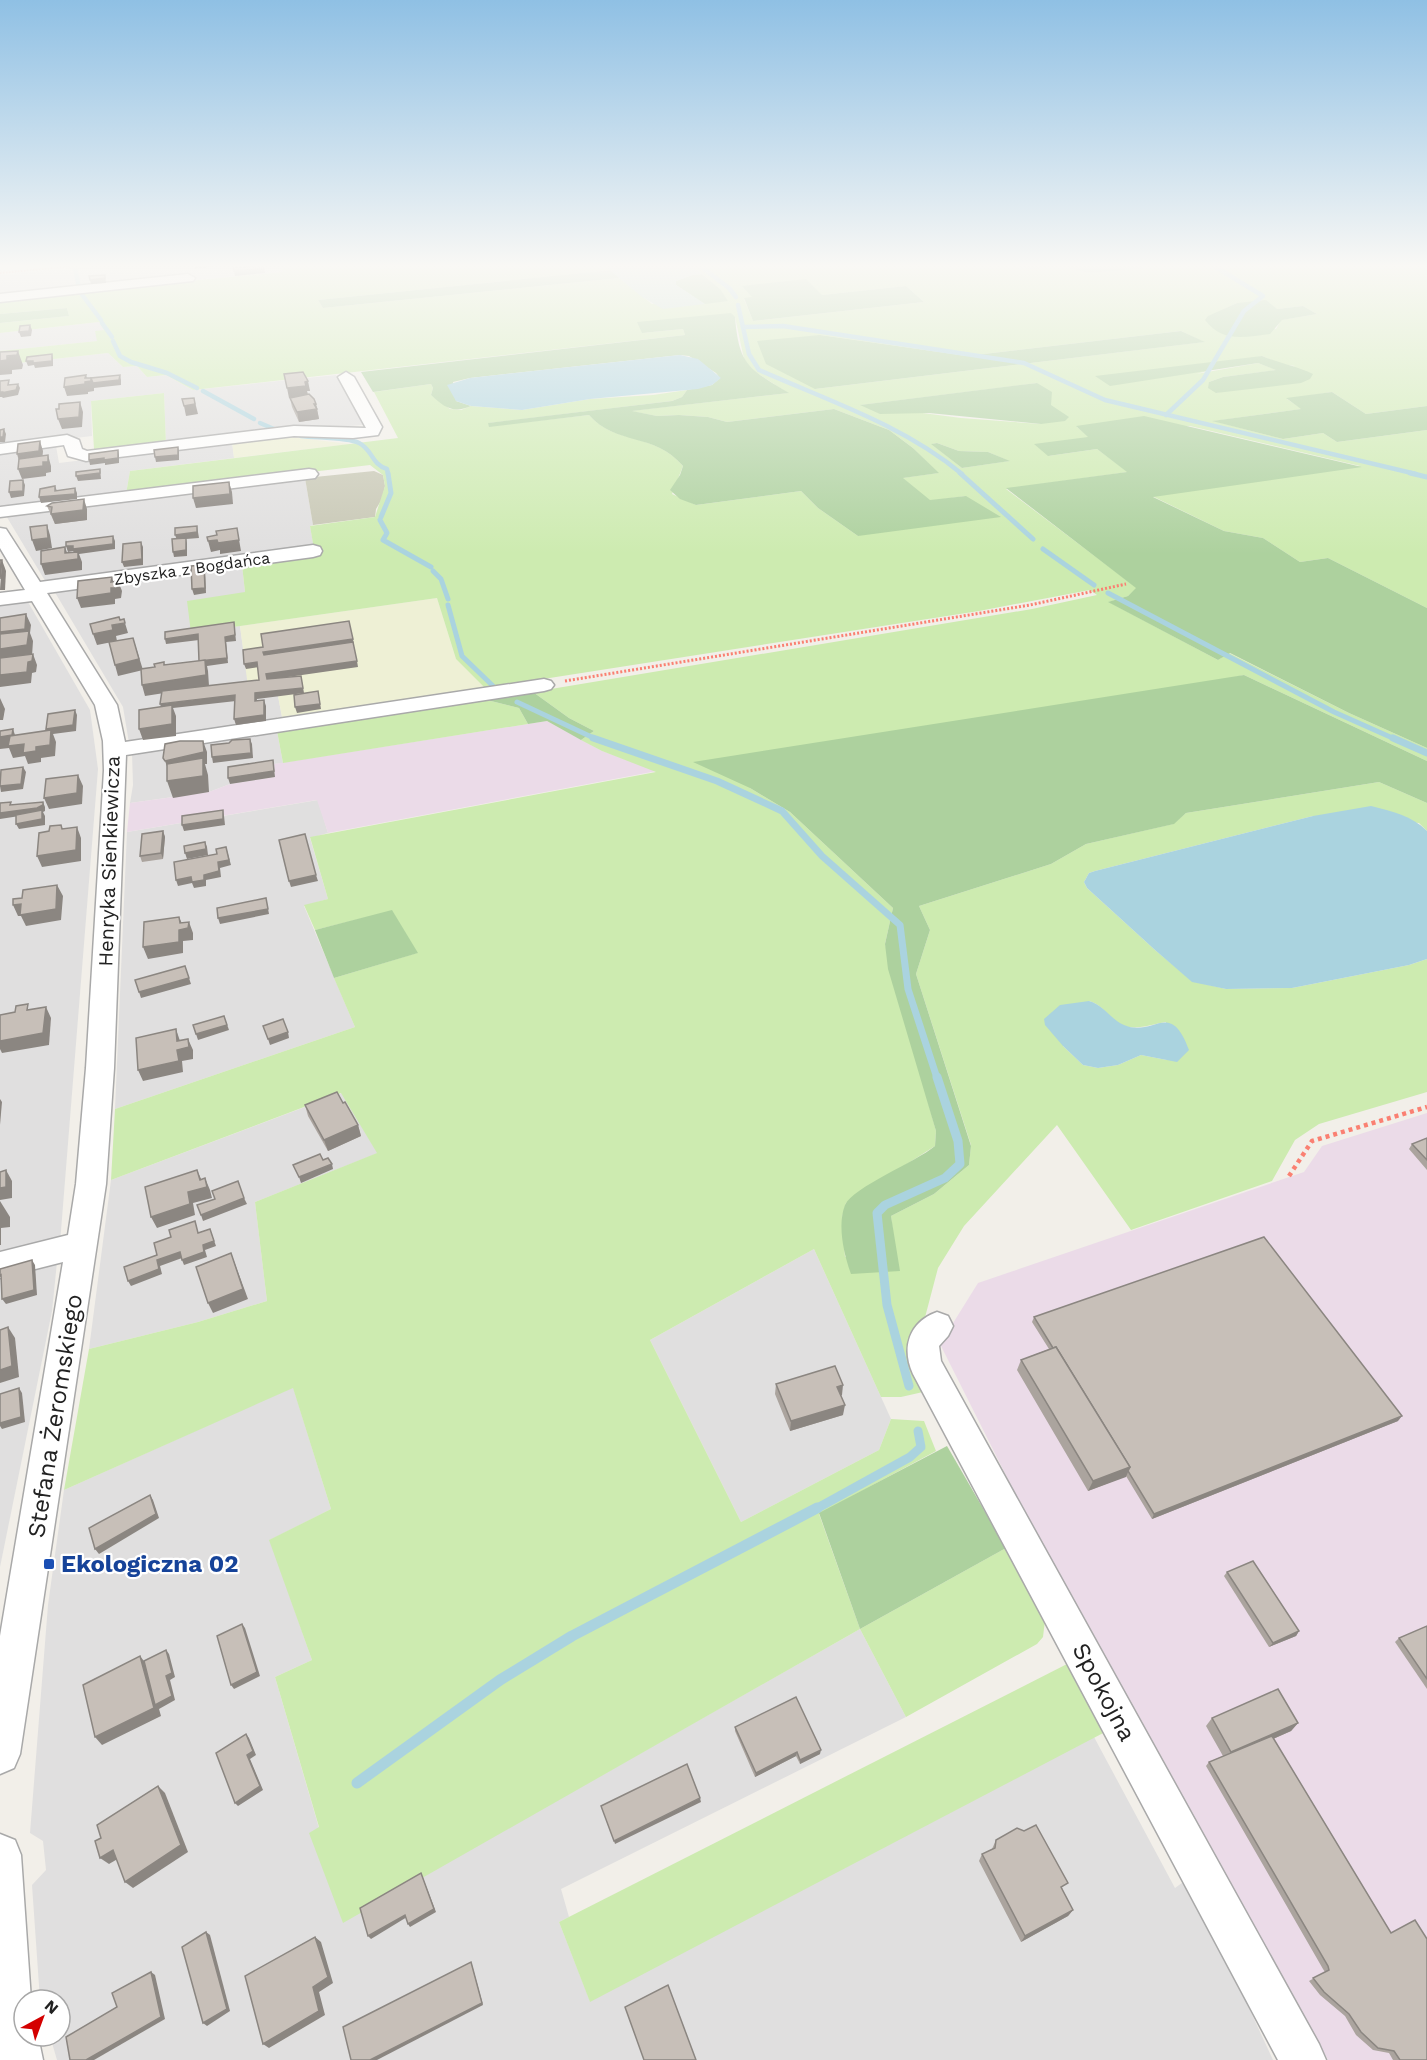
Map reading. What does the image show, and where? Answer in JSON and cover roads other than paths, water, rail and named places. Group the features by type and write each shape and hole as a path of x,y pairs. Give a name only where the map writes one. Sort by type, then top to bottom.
{"street":[{"path":"0,449 67,440 73,444 74,452 86,456 294,431 355,434 372,432 374,427 346,377"},
{"path":"0,512 309,474"},
{"name":"Henryka Sienkiewicza","path":"4,547 36,591 106,705 114,750 115,770 100,1068 91,1184"},
{"name":"Zbyszka z Bogdańca","path":"0,599 36,591 313,551"},
{"path":"114,750 544,685"},
{"name":"Stefana Żeromskiego","path":"0,1754 91,1184"},
{"path":"0,1265 82,1244"},
{"name":"Spokojna","path":"937,1326 925,1338 921,1347 925,1364 1303,2060"},
{"path":"0,1855 8,1998 20,2060"}],"water":[{"path":"615,362 702,362 721,378 712,385 698,389 590,399 522,410 471,406 456,401 447,385 470,378"},
{"path":"1371,806 1408,818 1427,831 1427,959 1409,965 1292,988 1226,989 1192,982 1087,888 1084,882 1089,873 1095,871 1313,816"},
{"path":"1089,1001 1124,1025 1135,1028 1168,1023 1175,1026 1189,1050 1177,1062 1141,1055 1118,1065 1098,1068 1083,1065 1045,1025 1044,1019 1060,1005"}],"waterway":[{"path":"131,362 167,373 197,388"},
{"path":"754,362 759,370 865,415 915,441 962,474"},
{"path":"1018,362 1105,400 1166,415"},
{"path":"1166,415 1203,380 1214,362"},
{"path":"203,391 254,419"},
{"path":"1166,415 1416,474"},
{"path":"260,423 274,429"},
{"path":"301,436 359,443 367,449 378,464 387,469 388,474"},
{"path":"381,517 391,493 388,473"},
{"path":"960,473 1033,539"},
{"path":"1410,473 1427,477"},
{"path":"380,520 387,533 383,540 431,567"},
{"path":"1043,549 1094,585"},
{"path":"433,571 441,579 448,599"},
{"path":"1108,593 1334,712 1397,740"},
{"path":"448,605 462,656 493,686"},
{"path":"517,702 596,739"},
{"path":"1393,738 1427,753"},
{"path":"596,739 717,781 782,811 822,856 900,925 908,989 937,1078"},
{"path":"909,1386 887,1305 877,1213 885,1205 945,1178 960,1164 958,1141 937,1077"},
{"path":"814,1510 910,1457 921,1447 918,1431"},
{"path":"357,1783 500,1680 572,1636 817,1508"}],"place":[{"name":"Ekologiczna 02","path":"49,1564"}]}
